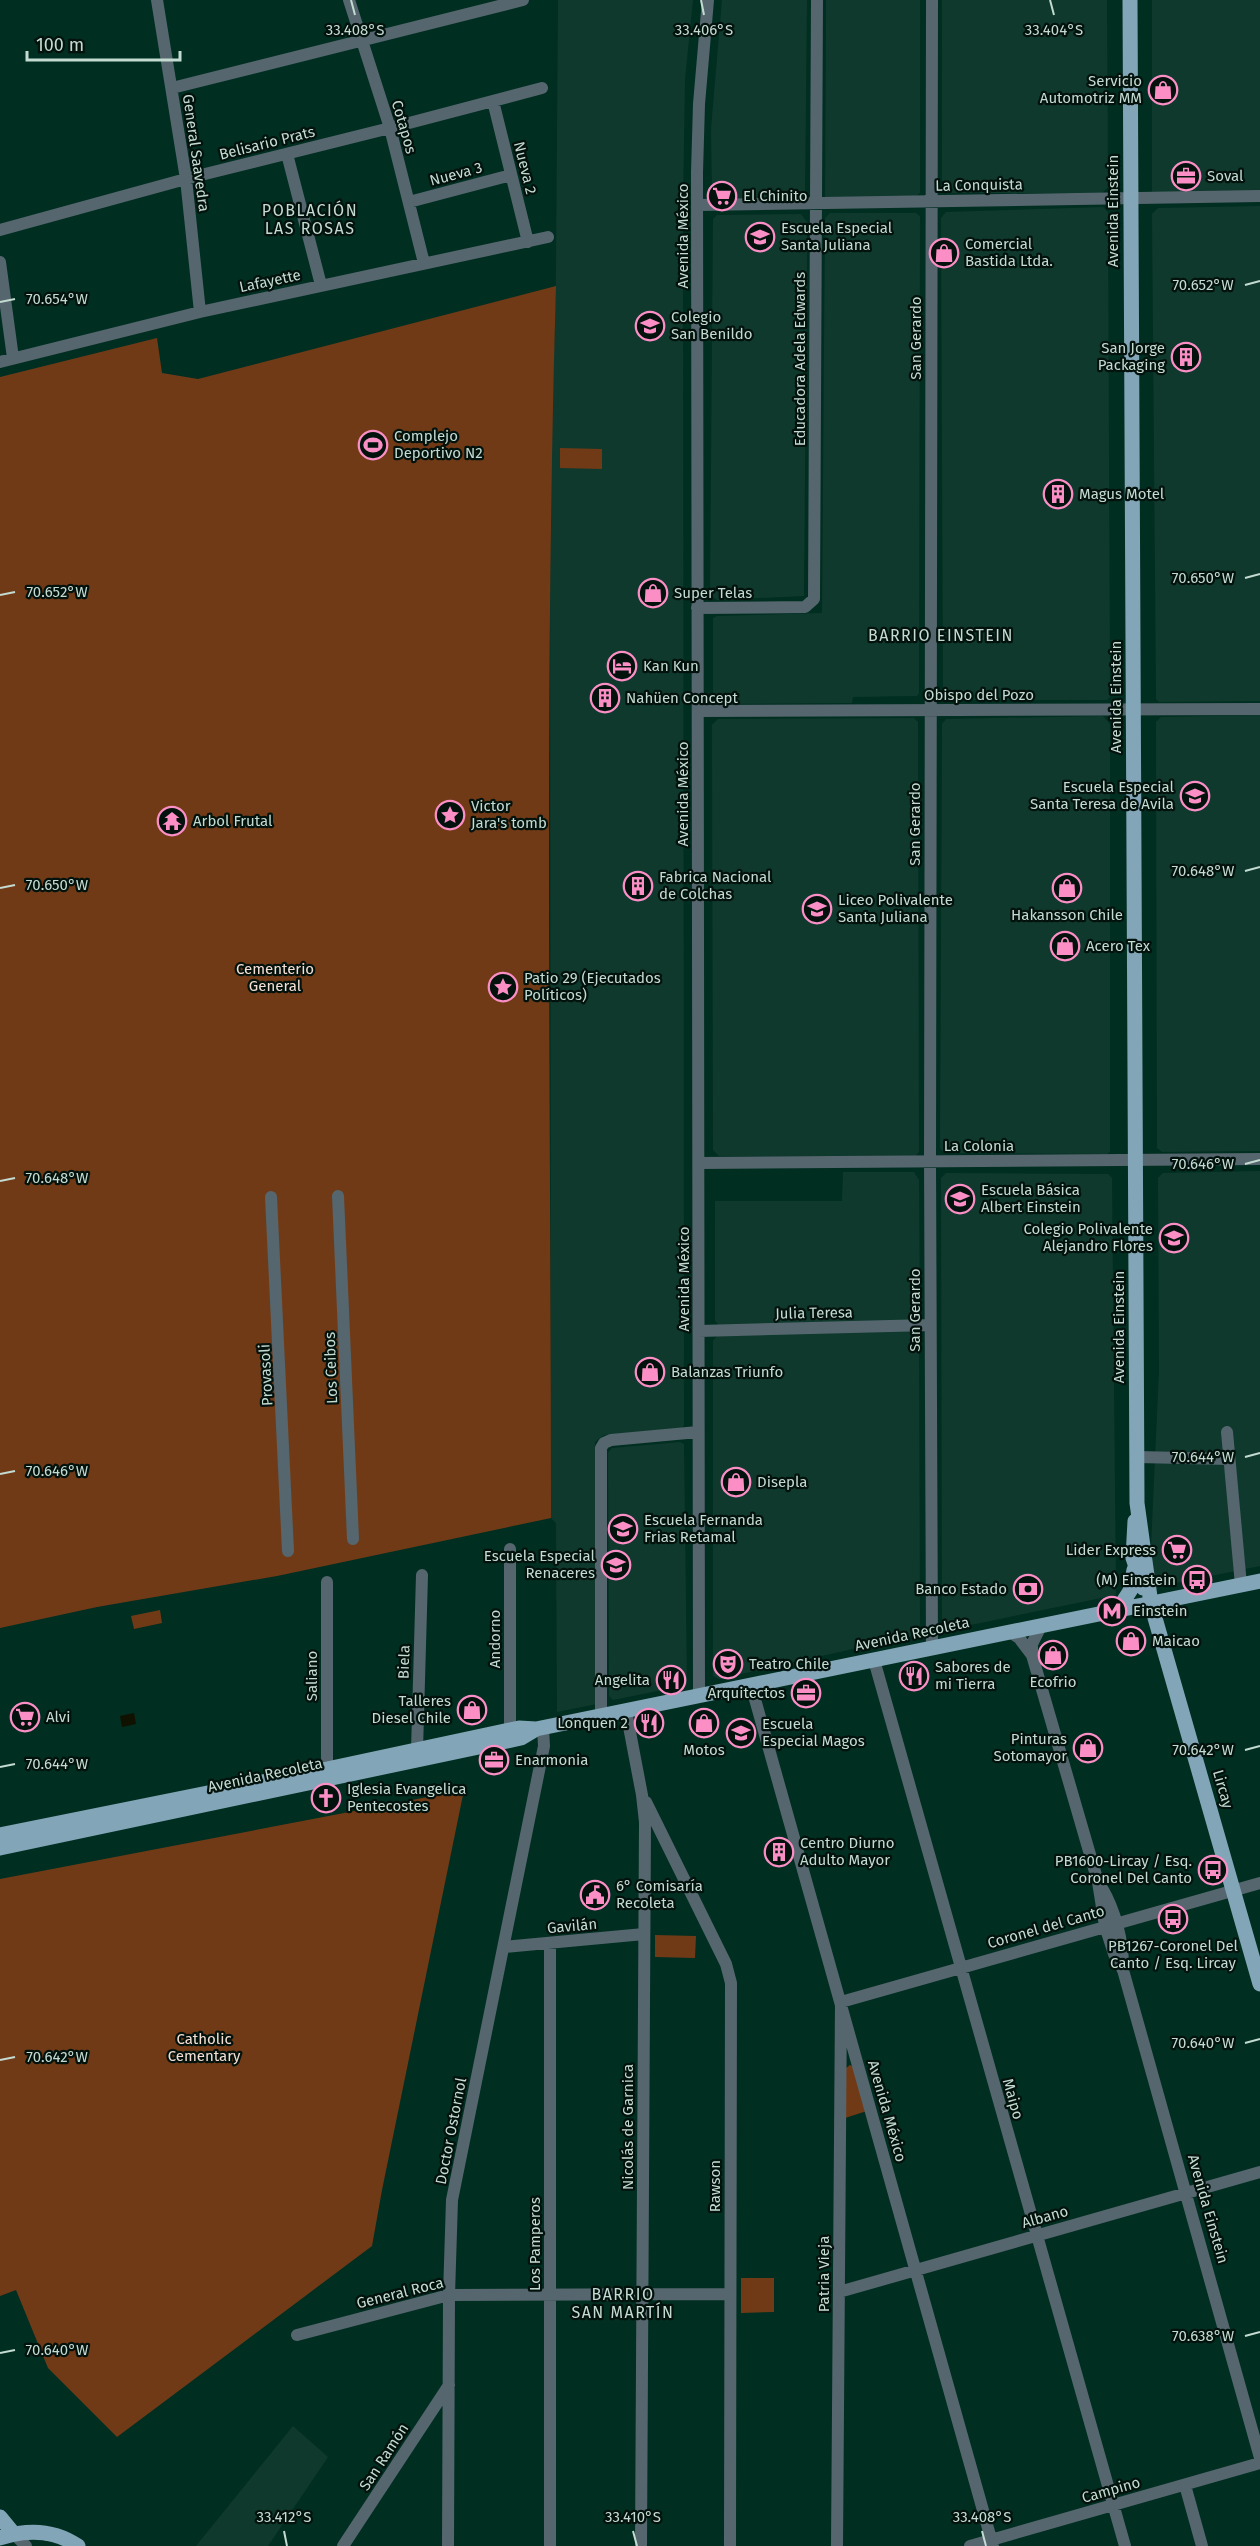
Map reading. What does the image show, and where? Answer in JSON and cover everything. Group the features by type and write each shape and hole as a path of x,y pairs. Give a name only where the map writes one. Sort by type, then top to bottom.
{"main road":[{"name":"Avenida Einstein","path":"1130,0 1137,1503 1151,1604"},
{"name":"Avenida Einstein","path":"1137,1503 1132,1536 1134,1558 1141,1584 1151,1604"},
{"path":"1117,1611 1132,1587 1134,1558"},
{"name":"Avenida Recoleta","path":"0,1834 510,1730 540,1728 626,1711 1260,1581"},
{"name":"Lircay","path":"1151,1604 1260,1984"},
{"name":"Avenida Recoleta","path":"0,1848 521,1738 540,1728"},
{"path":"0,2517 8,2539 40,2532 65,2539 78,2546"}],"street":[{"name":"General Saavedra","path":"157,0 186,179 201,312"},
{"name":"Cotapos","path":"349,0 390,128 424,263"},
{"path":"172,88 524,0"},
{"name":"Avenida México","path":"699,1695 698,205 699,116 708,0"},
{"name":"Educadora Adela Edwards","path":"697,608 805,607 814,598 817,0"},
{"name":"San Gerardo","path":"932,0 930,1161 932,1648"},
{"name":"Belisario Prats","path":"0,230 186,179 542,88"},
{"name":"Nueva 2","path":"493,101 528,242"},
{"path":"287,154 321,285"},
{"name":"Nueva 3","path":"409,202 511,175"},
{"name":"La Conquista","path":"698,205 1260,196"},
{"name":"Lafayette","path":"0,362 201,312 549,237"},
{"path":"0,262 13,358"},
{"name":"Obispo del Pozo","path":"698,711 1260,709"},
{"name":"La Colonia","path":"699,1163 1260,1159"},
{"name":"Los Ceibos","path":"338,1196 353,1539"},
{"name":"Provasoli","path":"271,1197 288,1551"},
{"name":"Julia Teresa","path":"699,1331 930,1325"},
{"path":"601,1716 601,1448 611,1440 698,1432"},
{"path":"1227,1432 1241,1585"},
{"path":"1137,1457 1229,1459"},
{"name":"Andorno","path":"510,1549 510,1730"},
{"name":"Biela","path":"417,1750 422,1575"},
{"name":"Saliano","path":"327,1582 327,1769"},
{"path":"1032,1655 1035,1634 1041,1626"},
{"name":"Avenida Einstein","path":"1010,1632 1019,1638 1032,1655 1098,1882 1109,1903 1110,1924 1121,1945 1123,1970 1260,2458"},
{"name":"Maipo","path":"874,1660 1125,2546"},
{"name":"Avenida México","path":"751,1685 992,2543"},
{"name":"Nicolás de Garnica","path":"626,1711 642,1795 645,1845 641,2546"},
{"name":"Doctor Ostornol","path":"448,2546 449,2295 452,2200 544,1746 540,1728"},
{"name":"Rawson","path":"642,1795 726,1964 731,1983 730,2546"},
{"path":"645,1845 652,1841 665,1841"},
{"name":"Coronel del Canto","path":"841,2002 1260,1883"},
{"name":"Gavilán","path":"504,1947 644,1934"},
{"name":"Los Pamperos","path":"550,1943 550,2546"},
{"name":"Patria Vieja","path":"837,2546 841,2002"},
{"name":"Albano","path":"839,2292 1260,2172"},
{"name":"General Roca","path":"297,2335 449,2295 729,2294"},
{"name":"San Ramón","path":"343,2546 450,2384"},
{"name":"Campino","path":"970,2546 992,2543 1113,2505 1260,2463"},
{"path":"1185,2485 1202,2546"},
{"path":"8,2539 26,2546"}],"shaded area":[{"path":"558,0 693,0 685,79 683,200 684,1425 682,1428 604,1435 595,1442 597,1704 557,1712 556,1523 551,1518 550,499 556,271"},
{"path":"722,0 807,0 805,196 801,200 715,200 712,196 711,128"},
{"path":"826,0 920,0 920,193 915,197 825,198"},
{"path":"942,0 1107,0 1108,187 1102,193 949,193 942,186"},
{"path":"1152,0 1260,0 1260,192 1152,193"},
{"path":"1260,206 1260,701 1159,702 1156,699 1152,214 1158,208"},
{"path":"1103,207 1108,212 1110,697 1107,700 943,700 941,218 946,212"},
{"path":"830,213 916,213 920,216 919,693 917,696 853,697 852,703 715,704 713,701 713,618 717,616 822,613 825,218"},
{"path":"801,214 807,222 804,596 717,600 710,595 713,219 717,215"},
{"path":"1260,715 1260,1151 1162,1152 1157,1148 1156,722 1161,717"},
{"path":"1103,716 1110,724 1110,1152 1107,1154 944,1153 940,1148 942,724 946,719"},
{"path":"914,718 918,722 919,1152 916,1156 719,1156 713,1150 712,725 718,719"},
{"path":"1260,1171 1260,1566 1156,1587 1151,1547 1159,1371 1158,1178 1163,1173"},
{"path":"843,1172 914,1172 919,1180 920,1318 917,1321 719,1325 715,1321 715,1201 842,1201"},
{"path":"946,1173 1108,1174 1112,1178 1116,1595 946,1630 942,1626 941,1178"},
{"path":"915,1329 919,1332 920,1634 719,1679 713,1676 713,1341 717,1336"},
{"path":"680,1442 684,1444 687,1685 613,1700 609,1696 608,1453 612,1448"},
{"path":"134,1713 136,1724 122,1727 120,1716"},
{"path":"293,2426 328,2457 268,2546 196,2546"}],"green space":[{"name":"Cementerio General","path":"556,286 549,748 551,1518 277,1576 97,1607 0,1628 0,377 157,338 162,373 198,379"},
{"path":"560,448 602,449 602,469 560,468"},
{"path":"160,1610 162,1623 134,1629 131,1616"},
{"name":"Catholic Cementary","path":"464,1790 372,2246 117,2437 48,2368 16,2290 0,2296 0,1879"},
{"path":"655,1935 696,1936 695,1958 655,1957"},
{"path":"850,2065 854,2067 867,2111 845,2118 846,2068"},
{"path":"741,2278 774,2278 774,2312 741,2313"}],"place":[{"name":"Servicio Automotriz MM","path":"1163,90"},
{"name":"Soval","path":"1186,176"},
{"name":"El Chinito","path":"722,196"},
{"name":"Escuela Especial Santa Juliana","path":"760,237"},
{"name":"Comercial Bastida Ltda.","path":"944,253"},
{"name":"Colegio San Benildo","path":"650,326"},
{"name":"San Jorge Packaging","path":"1186,357"},
{"name":"Complejo Deportivo N2","path":"373,445"},
{"name":"Magus Motel","path":"1058,494"},
{"name":"Super Telas","path":"653,593"},
{"name":"Kan Kun","path":"622,666"},
{"name":"Nahüen Concept","path":"605,698"},
{"name":"Escuela Especial Santa Teresa de Avila","path":"1195,796"},
{"name":"Victor Jara's tomb","path":"450,815"},
{"name":"Arbol Frutal","path":"172,821"},
{"name":"Fabrica Nacional de Colchas","path":"638,886"},
{"name":"Hakansson Chile","path":"1067,888"},
{"name":"Liceo Polivalente Santa Juliana","path":"817,909"},
{"name":"Acero Tex","path":"1065,946"},
{"name":"Patio 29 (Ejecutados Políticos)","path":"503,987"},
{"name":"Escuela Básica Albert Einstein","path":"960,1199"},
{"name":"Colegio Polivalente Alejandro Flores","path":"1174,1238"},
{"name":"Balanzas Triunfo","path":"650,1372"},
{"name":"Disepla","path":"736,1482"},
{"name":"Escuela Fernanda Frias Retamal","path":"623,1529"},
{"name":"Lider Express","path":"1177,1550"},
{"name":"Escuela Especial Renaceres","path":"616,1565"},
{"name":"(M) Einstein","path":"1197,1580"},
{"name":"Banco Estado","path":"1028,1589"},
{"name":"Einstein","path":"1112,1611"},
{"name":"Maicao","path":"1131,1641"},
{"name":"Ecofrio","path":"1053,1655"},
{"name":"Teatro Chile","path":"728,1664"},
{"name":"Sabores de mi Tierra","path":"914,1676"},
{"name":"Angelita","path":"671,1680"},
{"name":"Arquitectos","path":"806,1693"},
{"name":"Talleres Diesel Chile","path":"472,1710"},
{"name":"Alvi","path":"25,1717"},
{"name":"Lonquen 2","path":"649,1723"},
{"name":"Motos","path":"704,1723"},
{"name":"Escuela Especial Magos","path":"741,1733"},
{"name":"Pinturas Sotomayor","path":"1088,1748"},
{"name":"Enarmonia","path":"494,1760"},
{"name":"Iglesia Evangelica Pentecostes","path":"326,1798"},
{"name":"Centro Diurno Adulto Mayor","path":"779,1852"},
{"name":"PB1600-Lircay / Esq. Coronel Del Canto","path":"1213,1870"},
{"name":"6° Comisaría Recoleta","path":"595,1895"},
{"name":"PB1267-Coronel Del Canto / Esq. Lircay","path":"1173,1919"}],"district":[{"name":"POBLACIÓN LAS ROSAS","path":"310,219"},
{"name":"BARRIO EINSTEIN","path":"941,635"},
{"name":"BARRIO SAN MARTÍN","path":"623,2303"}]}
